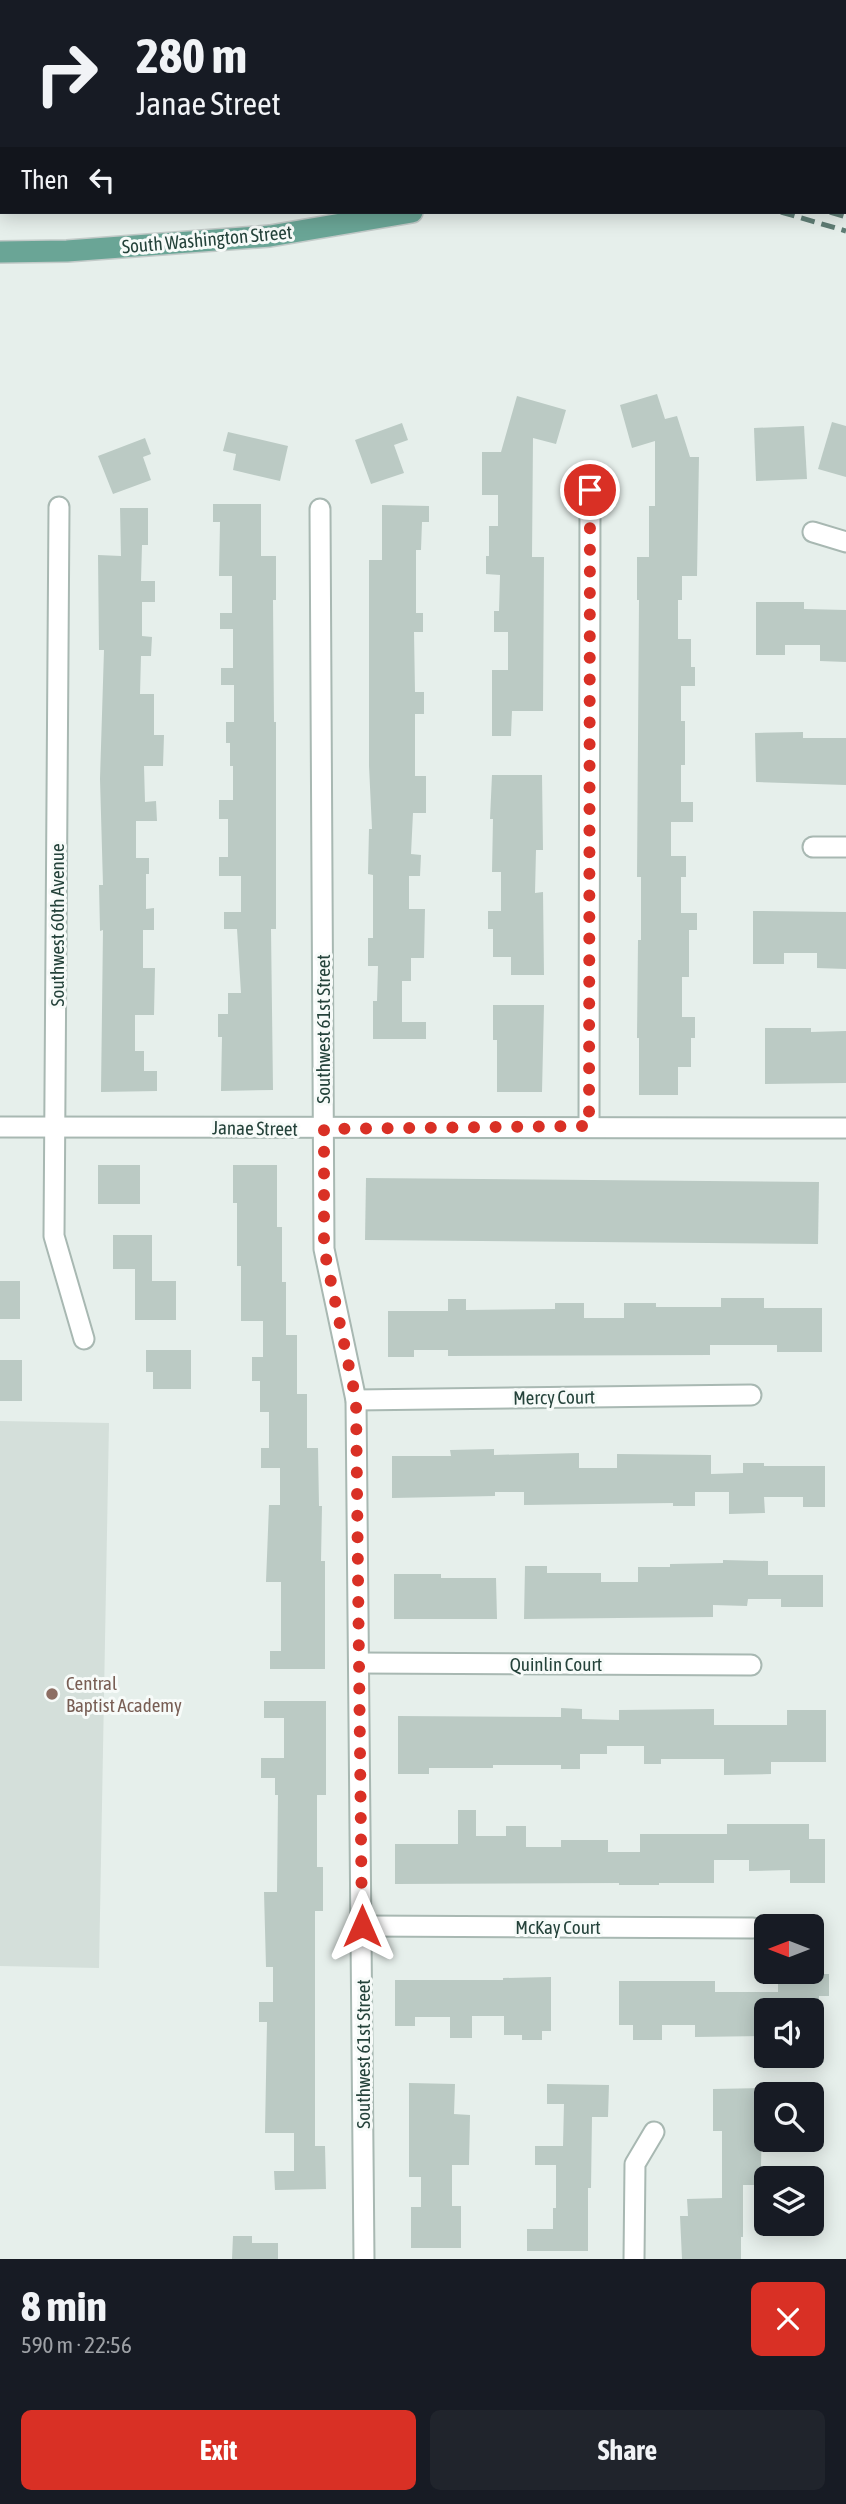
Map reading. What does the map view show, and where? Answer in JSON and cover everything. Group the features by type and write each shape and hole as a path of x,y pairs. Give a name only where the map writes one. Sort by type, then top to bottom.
{"main road":[{"name":"South Washington Street","path":"0,252 67,251 270,236 400,214"}],"street":[{"path":"589,1126 590,490"},
{"name":"Southwest 60th Avenue","path":"59,507 54,1236 84,1339"},
{"name":"Southwest 61st Street","path":"320,509 324,1249 356,1400 364,2259"},
{"path":"813,532 846,542"},
{"path":"813,847 846,847"},
{"name":"Janae Street","path":"0,1128 846,1128"},
{"name":"Mercy Court","path":"356,1400 751,1395"},
{"name":"Quinlin Court","path":"360,1663 751,1665"},
{"name":"McKay Court","path":"362,1926 753,1928"},
{"path":"634,2259 635,2164 654,2132"}],"shaded area":[{"name":"Central Baptist Academy","path":"0,1421 109,1423 99,1968 0,1966"}],"building":[{"path":"657,394 665,419 677,416 690,457 699,457 697,576 682,576 682,600 678,600 678,639 691,639 691,667 695,667 695,686 681,686 681,721 685,721 685,765 681,765 681,802 693,802 693,822 671,822 671,856 686,856 686,877 681,877 681,913 697,913 697,930 689,930 689,977 682,977 682,1017 695,1017 695,1038 691,1038 691,1067 678,1067 678,1095 639,1095 637,1038 641,877 637,877 637,557 649,557 649,506 655,506 655,441 632,448 620,405"},
{"path":"517,396 566,410 556,444 533,438 532,557 544,557 543,711 512,711 511,736 492,736 492,670 508,670 508,632 494,632 494,611 499,611 500,575 486,574 486,556 489,556 489,526 498,526 498,495 482,495 482,452 501,452"},
{"path":"832,422 846,426 846,477 818,469"},
{"path":"402,423 408,440 394,445 404,473 371,484 355,440"},
{"path":"804,426 807,479 756,481 754,428"},
{"path":"228,432 288,446 280,481 233,470 236,454 223,451"},
{"path":"145,438 151,454 143,457 151,480 113,494 98,456"},
{"path":"213,504 261,504 261,556 276,556 276,600 273,600 276,929 271,929 273,1090 221,1091 222,1037 218,1037 218,1014 228,1014 228,993 241,993 237,929 224,929 224,912 241,912 241,876 219,876 219,857 228,857 228,819 219,819 219,800 233,800 233,766 230,766 230,743 226,743 226,722 234,722 234,685 221,685 221,668 233,668 233,629 220,629 220,613 232,613 232,576 219,576 220,522 213,522"},
{"path":"382,505 429,506 429,522 422,522 421,550 416,550 416,613 423,613 423,632 414,632 415,692 424,692 424,714 415,714 415,776 426,776 426,813 413,813 411,854 421,855 420,876 409,876 409,909 425,909 424,958 411,958 411,981 402,981 402,1022 426,1022 426,1039 373,1039 373,1001 377,1001 378,966 368,966 368,938 373,938 373,875 368,874 369,829 372,829 369,766 369,560 382,560"},
{"path":"120,508 148,508 148,545 142,545 141,581 155,581 155,602 142,602 142,636 152,637 151,656 141,656 140,694 154,694 154,735 164,735 163,766 144,766 145,802 156,801 157,821 136,821 136,858 149,858 146,909 154,908 154,930 143,930 143,968 155,968 154,1015 135,1015 135,1051 144,1051 144,1071 157,1071 157,1091 101,1092 103,930 100,931 99,885 103,885 100,779 104,650 99,650 98,555 121,556"},
{"path":"756,602 804,602 804,609 846,610 846,662 820,661 820,645 785,645 785,655 756,655"},
{"path":"803,732 803,738 846,738 846,785 756,782 755,733"},
{"path":"492,775 542,775 543,850 536,850 535,893 543,892 544,975 511,975 511,957 493,957 493,929 488,929 488,911 501,911 501,872 492,872"},
{"path":"753,911 846,912 846,969 817,968 817,953 784,953 784,964 753,964"},
{"path":"493,1005 544,1005 542,1092 497,1092 497,1040 493,1040"},
{"path":"765,1028 811,1028 811,1032 846,1031 846,1083 765,1084"},
{"path":"98,1165 140,1165 140,1204 98,1204"},
{"path":"233,1165 277,1165 277,1227 282,1227 286,1335 297,1335 297,1394 307,1394 307,1448 318,1448 319,1506 322,1506 321,1561 325,1561 325,1669 270,1669 270,1651 281,1651 281,1582 266,1582 269,1505 280,1505 280,1468 261,1468 261,1448 269,1448 269,1412 260,1412 260,1381 252,1381 252,1357 263,1357 263,1321 241,1321 241,1266 237,1266 237,1203 233,1203"},
{"path":"366,1178 819,1182 818,1244 365,1240"},
{"path":"113,1235 152,1235 152,1281 176,1281 176,1320 135,1320 135,1269 113,1269"},
{"path":"0,1281 20,1281 20,1319 0,1319"},
{"path":"721,1298 764,1298 764,1308 822,1308 822,1352 777,1352 777,1345 710,1345 710,1355 448,1356 448,1350 414,1350 414,1357 388,1357 388,1311 448,1311 448,1299 466,1299 466,1310 555,1309 555,1303 584,1303 584,1318 624,1318 624,1303 656,1303 656,1307 721,1307"},
{"path":"146,1350 191,1350 191,1389 153,1389 153,1372 146,1372"},
{"path":"0,1360 22,1360 22,1401 0,1401"},
{"path":"494,1449 494,1455 579,1453 579,1468 617,1468 617,1454 711,1455 711,1474 743,1473 743,1463 764,1463 764,1466 825,1466 825,1507 803,1507 803,1497 764,1497 765,1513 729,1514 729,1492 695,1492 695,1506 673,1506 673,1503 524,1505 524,1492 495,1492 495,1496 392,1498 392,1456 451,1456 450,1450"},
{"path":"723,1560 768,1561 768,1575 823,1575 823,1607 781,1607 781,1599 748,1599 747,1606 713,1605 713,1617 524,1619 525,1566 547,1566 547,1573 601,1573 601,1582 638,1582 638,1567 723,1563"},
{"path":"394,1574 441,1574 441,1578 496,1578 497,1619 394,1619"},
{"path":"264,1701 326,1701 326,1795 317,1795 317,1867 323,1867 323,1911 315,1911 315,2146 325,2146 326,2189 275,2190 274,2171 294,2171 294,2133 265,2133 267,2022 259,2022 259,2002 273,2002 273,1967 266,1967 264,1892 277,1892 278,1795 275,1795 275,1778 261,1778 261,1758 284,1758 284,1718 264,1718"},
{"path":"561,1708 582,1709 582,1719 619,1720 619,1710 714,1709 714,1725 787,1725 787,1710 826,1710 826,1762 771,1762 771,1774 724,1775 724,1759 661,1759 661,1764 644,1764 644,1746 607,1746 607,1754 580,1754 580,1769 561,1769 561,1765 493,1765 493,1768 429,1768 429,1774 398,1774 398,1716 561,1717"},
{"path":"458,1810 476,1810 476,1836 506,1836 506,1826 526,1826 526,1847 561,1847 561,1840 608,1840 608,1852 640,1852 640,1834 727,1834 727,1824 809,1824 809,1839 825,1839 825,1883 790,1883 790,1870 749,1871 749,1860 714,1860 714,1883 395,1884 395,1844 458,1844"},
{"path":"824,1974 829,1974 829,1996 754,1998 754,2036 695,2037 695,2025 662,2025 662,2040 633,2040 633,2025 619,2025 619,1981 715,1981 715,1992 778,1992 778,1984 824,1984"},
{"path":"551,1977 551,2031 542,2031 542,2040 522,2040 522,2035 504,2035 504,2016 472,2016 472,2038 450,2038 450,2017 415,2017 415,2026 395,2026 395,1980"},
{"path":"409,2083 455,2084 454,2114 470,2115 469,2165 452,2165 452,2206 461,2206 461,2248 411,2248 411,2207 421,2207 421,2177 409,2177"},
{"path":"547,2084 609,2085 608,2117 592,2117 588,2251 527,2251 527,2229 553,2229 553,2208 556,2208 556,2165 535,2165 535,2146 563,2146 564,2104 547,2104"},
{"path":"754,2088 754,2152 761,2152 761,2166 754,2166 754,2185 743,2185 741,2259 682,2259 680,2216 688,2216 687,2199 722,2198 722,2131 713,2131 713,2089"},
{"path":"233,2236 252,2236 252,2243 278,2243 278,2259 232,2259"}],"railway":[{"path":"788,214 846,231"},
{"path":"836,214 846,217"}],"place":[{"name":"Central Baptist Academy","path":"52,1694"}],"route":[{"path":"362,1926 356,1400 324,1249 324,1129 589,1126 590,490"}]}
